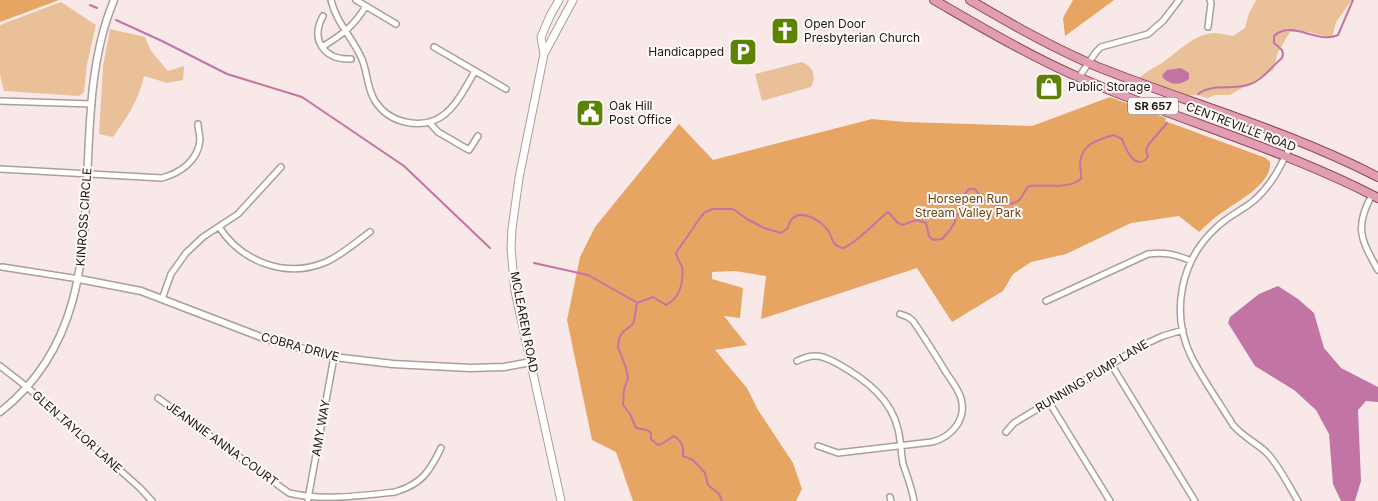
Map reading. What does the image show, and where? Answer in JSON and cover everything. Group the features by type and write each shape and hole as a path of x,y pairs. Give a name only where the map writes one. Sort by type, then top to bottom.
{"main road":[{"name":"MCLEAREN ROAD","path":"544,54 542,37 559,0"},
{"name":"MCLEAREN ROAD","path":"562,501 515,291 511,238 519,178 544,54 573,0"},
{"name":"CENTREVILLE ROAD","path":"934,0 1030,54 1079,77 1286,156 1334,176 1375,197"},
{"name":"CENTREVILLE ROAD","path":"970,0 1036,37 1089,62 1344,160 1378,177"}],"street":[{"name":"KINROSS CIRCLE","path":"0,412 27,387 47,361 64,330 74,299 79,279 97,52 103,28 114,0"},
{"path":"331,0 334,12 362,57 371,94 384,112 402,122 430,123 451,110 475,71"},
{"path":"356,0 396,24"},
{"path":"1208,27 1210,0"},
{"path":"1079,77 1101,47 1148,34 1163,21 1177,1"},
{"path":"322,47 345,32 356,22 366,6"},
{"path":"323,16 318,30 322,47 332,56 350,59"},
{"path":"434,47 506,89"},
{"path":"0,101 92,104"},
{"path":"430,123 438,132 469,150 478,136"},
{"path":"0,169 155,178 171,176 185,167 196,154 200,142 198,124"},
{"path":"1293,140 1277,174 1265,189 1252,202 1215,228 1202,242 1186,272 1180,308 1183,330 1192,356 1233,425 1271,458 1298,501"},
{"path":"162,299 172,274 186,253 203,237 238,214 281,167"},
{"path":"1375,197 1363,214 1361,233 1365,247 1378,270"},
{"path":"219,227 232,244 250,257 270,266 293,269 314,266 324,262 340,254 370,232"},
{"path":"1046,300 1148,254 1175,254 1191,261"},
{"path":"2,267 79,279"},
{"name":"COBRA DRIVE","path":"79,279 125,287 162,299 266,339 290,347 334,357 393,364 470,368 504,367 531,362"},
{"path":"818,446 838,452 932,442 944,438 959,422 962,409 959,392 914,321 900,314"},
{"name":"RUNNING PUMP LANE","path":"1006,432 1014,423 1150,340 1183,330"},
{"path":"797,361 806,356 817,355 827,358 860,376 872,386 895,421 903,463 914,501"},
{"name":"AMY WAY","path":"308,499 334,357"},
{"path":"1111,364 1195,501"},
{"name":"GLEN TAYLOR LANE","path":"0,366 27,387 140,488 152,501"},
{"name":"JEANNIE ANNA COURT","path":"158,398 289,493 308,499 325,500 395,492 404,489 413,485 427,473 433,466 441,448"},
{"path":"1049,402 1110,501"}],"shaded area":[{"path":"1256,0 1352,0 1336,22 1332,38 1309,32 1290,32 1278,52 1273,70 1230,95 1215,95 1208,98 1196,95 1185,96 1139,79 1198,37 1213,33 1233,36 1245,28 1249,13"},
{"path":"61,2 96,25 87,64 84,92 79,96 4,91 0,75 0,25"},
{"path":"110,29 145,37 151,51 168,71 184,66 183,80 167,83 144,76 136,101 113,137 99,134 103,66"},
{"path":"802,62 809,66 813,72 814,79 811,87 762,101 755,74"},
{"path":"1181,68 1189,73 1189,79 1186,81 1176,84 1163,78 1162,75 1167,70"},
{"path":"1278,286 1298,299 1314,313 1324,348 1341,368 1378,387 1378,402 1366,401 1358,410 1361,481 1355,501 1341,501 1333,484 1329,434 1316,410 1294,390 1255,366 1228,323 1230,317 1259,294"}],"green space":[{"path":"0,0 59,0 0,22"},
{"path":"1073,0 1114,0 1065,36 1063,18"},
{"name":"Horsepen Run Stream Valley Park","path":"1110,97 1166,118 1165,121 1266,158 1270,162 1269,170 1259,185 1199,232 1179,216 1131,223 1066,254 1031,262 1013,274 1003,291 952,322 917,268 761,319 766,276 735,271 712,272 712,279 743,288 740,318 724,316 747,345 715,350 747,388 758,410 793,463 802,489 796,501 633,501 616,452 592,440 567,320 580,257 595,227 679,124 713,160 872,119 906,122 1032,126"}],"waterway":[{"path":"1198,94 1209,89 1248,85 1258,80 1282,58 1282,50 1274,43 1274,36 1281,31 1297,31 1322,37 1338,35 1353,0"},
{"path":"90,5 97,8"},
{"path":"116,20 227,74 302,97 404,166 490,248"},
{"path":"722,501 719,494 708,485 705,473 693,460 683,456 682,444 677,438 674,436 658,445 651,439 651,433 647,430 636,428 630,414 623,405 624,390 628,378 618,347 619,338 634,321 637,303 653,297 666,305 678,294 682,284 682,267 676,253 705,212 713,209 733,209 764,228 781,233 787,229 791,220 796,216 807,216 822,224 829,232 834,243 843,248 860,237 888,212 902,225 917,220 926,223 929,236 933,240 942,239 950,230 955,222 955,218 964,206 964,195 969,189 975,189 985,201 993,205 1003,205 1018,201 1029,186 1063,186 1075,182 1081,179 1081,157 1087,147 1096,141 1114,135 1122,139 1132,158 1139,162 1144,161 1148,157 1146,150 1149,144 1167,123"},
{"path":"534,263 588,275 636,302"}],"place":[{"name":"Open Door Presbyterian Church","path":"785,31"},
{"name":"Handicapped","path":"743,52"},
{"name":"Public Storage","path":"1049,87"},
{"name":"Oak Hill Post Office","path":"590,113"}]}
